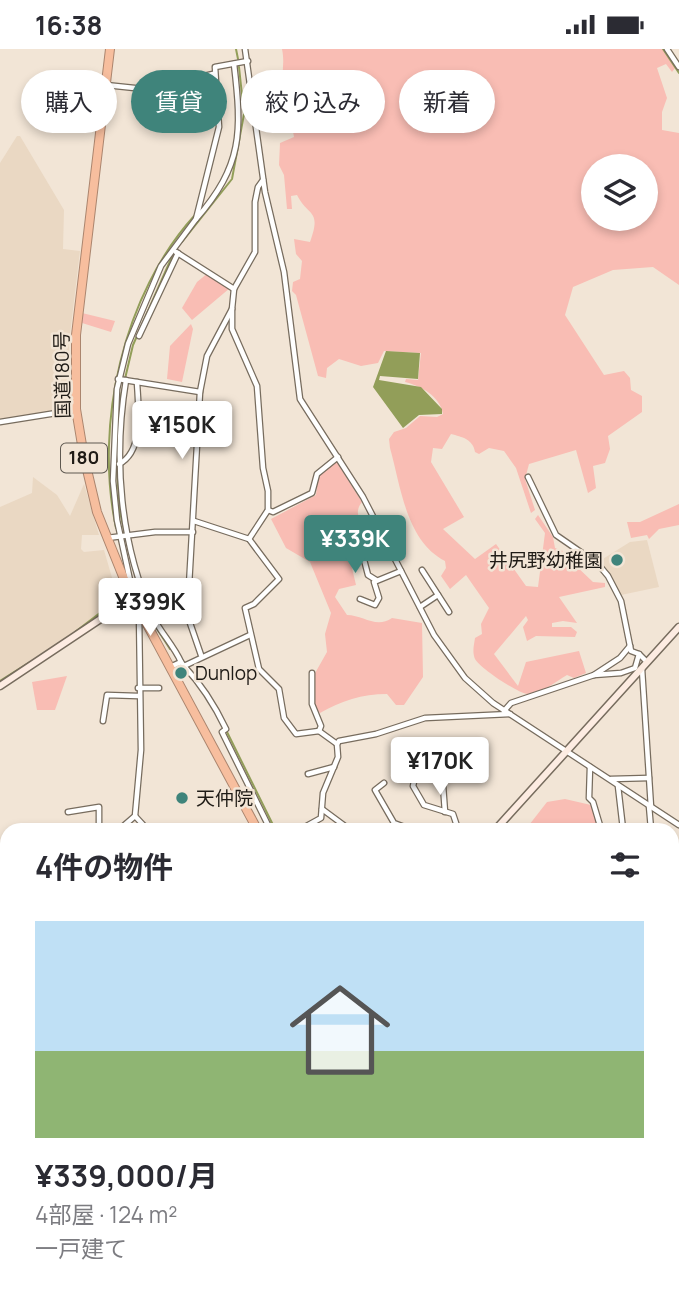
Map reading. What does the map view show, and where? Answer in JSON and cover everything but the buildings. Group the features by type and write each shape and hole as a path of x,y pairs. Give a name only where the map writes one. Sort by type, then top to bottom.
{"highway":[{"name":"国道180号","path":"108,70 110,49"},
{"name":"国道180号","path":"100,133 76,335 76,409 91,491 107,538 170,667 254,823"}],"street":[{"path":"246,49 263,180 281,252 298,391 338,457 434,635 461,673 507,712 676,823"},
{"path":"667,49 679,67"},
{"path":"214,70 215,67 248,61"},
{"path":"234,64 239,123 233,160 218,194 195,217 138,319 122,380 112,457 123,537 140,604 154,619 183,664 202,686 220,716 226,729 222,732 267,823"},
{"path":"195,217 217,133"},
{"path":"249,539 268,510 257,386 232,329 232,309 234,289 255,252 256,202 258,187 263,180"},
{"path":"175,251 234,289"},
{"path":"139,336 175,251"},
{"path":"201,655 190,623 194,459 201,420 200,393 207,356 232,309"},
{"path":"122,380 200,393"},
{"path":"122,380 119,464 123,537 140,604 138,696 141,750 135,816 127,823"},
{"path":"119,464 127,458 136,433 138,382"},
{"path":"0,422 76,409"},
{"path":"268,510 273,512 312,493 317,474 338,457"},
{"path":"528,477 555,535 598,564 608,576 621,601 631,651 639,653 645,665 651,823"},
{"path":"194,521 249,539 279,579 254,604 245,608 261,673 279,689 284,718 289,727 298,735 319,731 337,744 338,757 323,793 321,818 312,823"},
{"path":"107,538 155,532 193,532"},
{"path":"362,552 368,575 376,580"},
{"path":"422,570 449,611"},
{"path":"360,599 372,606 378,602 373,585 376,580 401,571"},
{"path":"0,686 140,604 160,594 189,591"},
{"path":"419,607 438,595"},
{"path":"501,823 679,627"},
{"path":"170,667 250,635"},
{"path":"507,712 510,703 594,675 620,659 630,646"},
{"path":"594,675 621,673 635,668 639,653"},
{"path":"312,673 312,704 321,726 319,731"},
{"path":"138,688 159,688"},
{"path":"103,721 107,695 138,696"},
{"path":"337,744 425,717 507,712"},
{"path":"441,758 445,811"},
{"path":"419,760 413,786 424,805 453,814 456,823"},
{"path":"590,766 589,798 593,802 599,823"},
{"path":"308,773 334,767"},
{"path":"609,779 649,778"},
{"path":"384,783 375,790 394,823"},
{"path":"618,785 622,823"},
{"path":"68,813 99,807 99,823"},
{"path":"322,809 341,823"},
{"path":"135,816 141,823"}],"shaded area":[{"path":"282,49 665,49 676,67 672,72 666,64 657,68 667,98 662,112 662,130 679,133 679,285 653,267 613,270 573,287 565,315 604,375 624,371 630,378 631,390 642,396 642,412 608,436 610,449 605,463 593,466 596,488 588,493 576,450 529,464 525,479 535,510 531,513 516,468 504,451 489,448 479,454 469,441 451,434 442,449 433,448 431,462 464,517 443,529 475,559 496,544 526,586 538,587 545,533 535,519 538,515 553,537 555,548 563,551 555,559 563,566 574,564 593,582 605,583 605,587 559,597 577,623 563,621 552,623 552,627 571,627 577,632 575,637 536,636 527,641 523,627 528,620 526,616 494,654 518,686 526,662 579,651 586,673 574,678 567,675 544,689 528,694 499,679 475,659 475,638 482,634 481,624 489,608 466,575 450,589 441,576 446,568 445,561 432,552 413,527 390,448 389,439 394,432 406,428 420,416 437,417 443,414 434,397 405,382 406,379 418,380 421,353 384,351 378,363 361,366 339,359 327,368 326,378 318,376 296,295 292,291 293,282 300,279 302,261 296,254 294,239 310,242 315,224 312,214 297,195 291,196 292,209 287,209 284,175 279,165 280,143 294,137 293,133 385,133 385,70 283,69"},
{"path":"17,136 20,136 64,210 63,249 80,251 69,343 71,407 27,419 0,420 0,163"},
{"path":"208,273 230,288 192,320 182,308 197,282"},
{"path":"82,313 115,321 111,332 82,323"},
{"path":"191,324 193,329 182,382 167,379 170,346"},
{"path":"386,351 420,353 418,379 380,376 379,380 421,387 442,409 442,414 419,415 403,428 373,387"},
{"path":"336,461 362,502 359,518 375,543 365,550 360,536 347,537 352,556 360,557 361,561 351,564 356,585 339,589 335,597 347,615 375,622 392,618 422,623 423,677 404,705 396,705 387,694 352,699 320,713 314,706 314,675 327,652 325,634 331,613 310,562 286,548 271,519 316,495 318,477"},
{"path":"33,477 57,495 70,516 84,484 99,535 82,535 81,549 84,552 104,550 117,595 113,603 66,638 0,680 0,507 32,493"},
{"path":"679,504 679,525 659,529 649,539 647,535 631,538 627,522 640,522"},
{"path":"647,540 659,587 621,595 598,562 630,542"},
{"path":"67,676 55,710 37,710 32,682"},
{"path":"565,799 591,805 597,823 531,823 547,802"}],"waterway":[{"path":"236,49 238,59"},
{"path":"663,49 679,73"},
{"path":"182,242 232,179 244,114 239,67"},
{"path":"116,528 110,488 109,446 112,404 120,362 149,283 170,247 195,215"},
{"path":"119,404 133,345 174,252"},
{"path":"116,458 120,512 127,543"},
{"path":"133,568 143,600"},
{"path":"75,632 113,603"},
{"path":"154,624 170,649"},
{"path":"0,681 30,662"},
{"path":"227,732 272,823"}],"place":[{"name":"井尻野幼稚園","path":"617,560"},
{"name":"Dunlop","path":"181,673"},
{"name":"天仲院","path":"182,798"}]}
